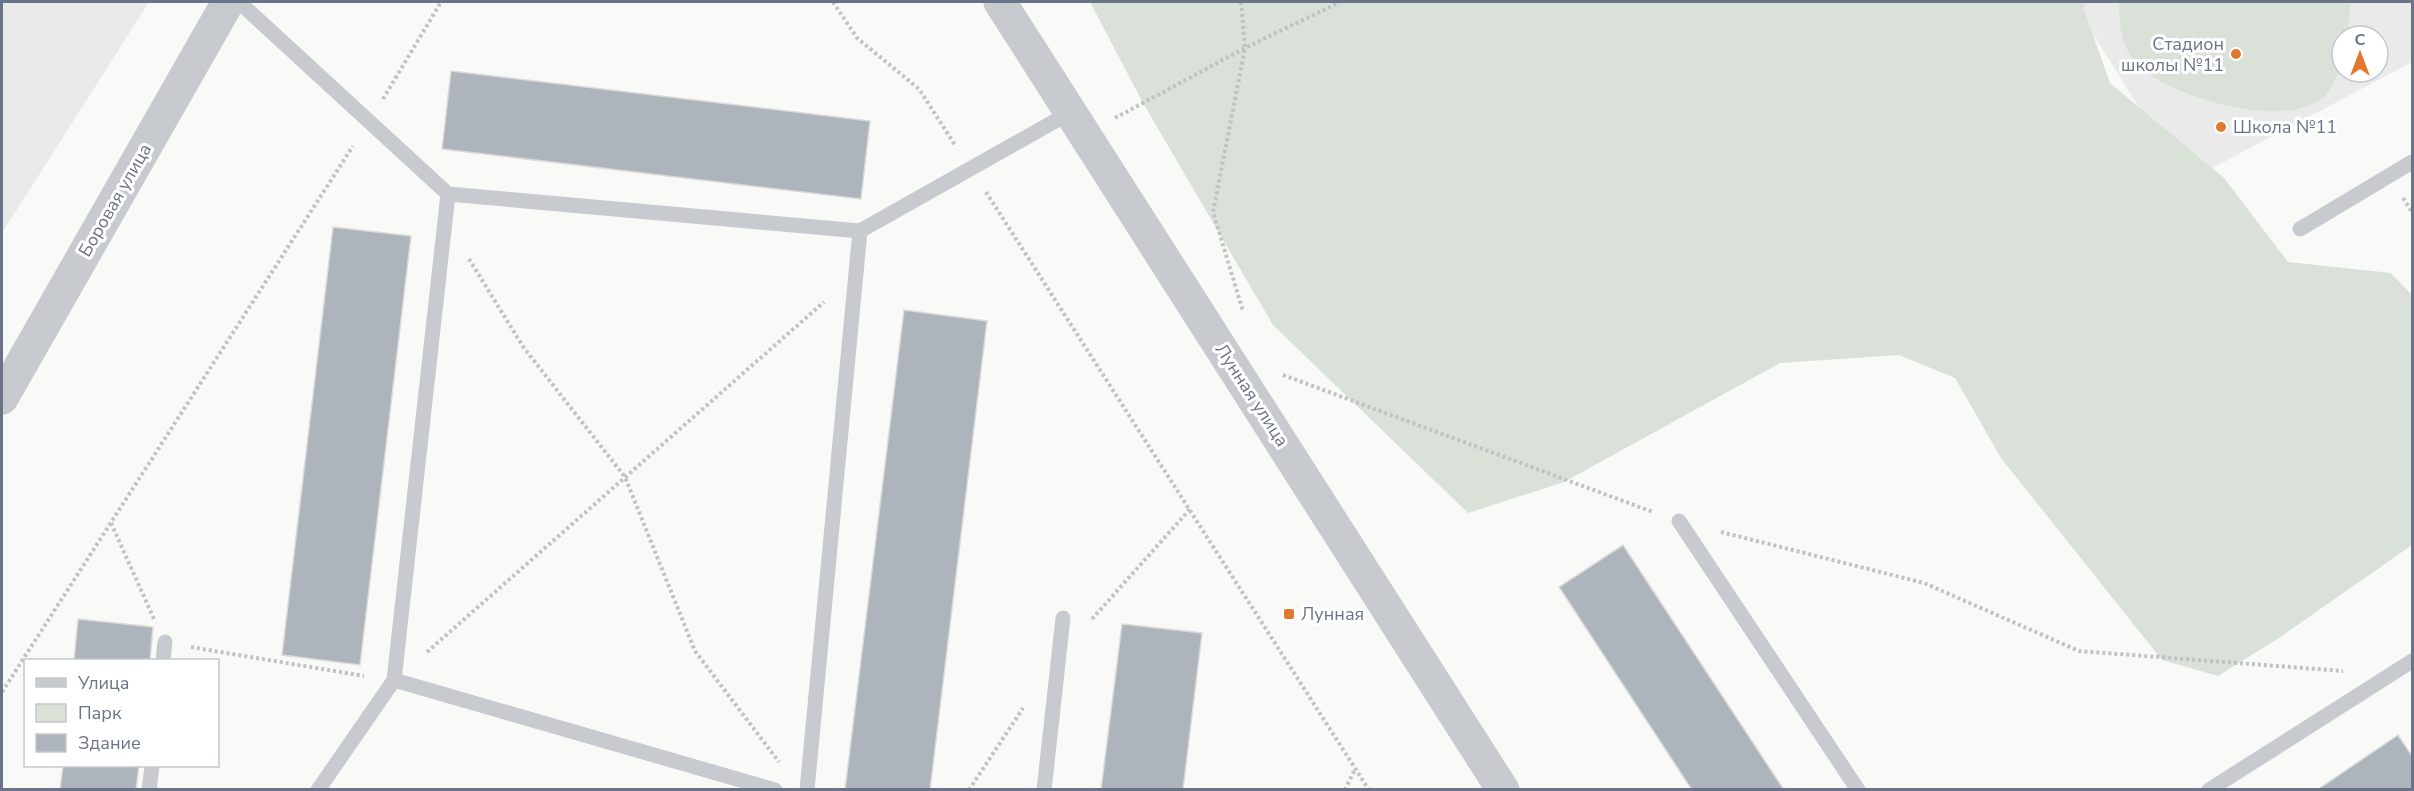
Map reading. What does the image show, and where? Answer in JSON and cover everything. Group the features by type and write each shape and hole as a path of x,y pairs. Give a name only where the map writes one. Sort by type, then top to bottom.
{"street":[{"name":"Боровая улица","path":"2,398 228,2"},
{"name":"Лунная улица","path":"1000,2 1503,789"}],"lane":[{"path":"239,2 448,194 860,231 971,169 1078,123"},
{"path":"2300,229 2412,162"},
{"path":"318,789 394,681 448,194"},
{"path":"807,789 860,231"},
{"path":"1679,521 1858,789"},
{"path":"1044,789 1063,618"},
{"path":"163,659 165,642"},
{"path":"2209,789 2412,661"},
{"path":"394,681 775,789"},
{"path":"149,789 152,767"}],"path":[{"path":"2,692 368,122 441,2"},
{"path":"833,2 857,38 919,89 1197,518 1369,789"},
{"path":"1241,2 1245,48 1213,212 1247,322"},
{"path":"1078,123 1245,48 1340,2"},
{"path":"445,219 524,348 625,477 695,651 785,771"},
{"path":"111,523 165,642 394,681 856,274"},
{"path":"1282,375 1679,521 1924,583 2079,651 2391,674"},
{"path":"1345,789 1355,769"}],"shaded area":[{"path":"2,2 149,2 2,233"},
{"name":"Школа №11","path":"2073,2 2412,2 2412,62 2390,74 2390,24 2330,24 2330,84 2371,84 2186,182"}],"green space":[{"path":"1090,2 2085,2 2084,10 2110,83 2224,178 2288,262 2391,273 2412,295 2412,545 2279,638 2218,676 2162,660 2001,458 1955,378 1899,355 1780,363 1564,482 1468,513 1273,325 1143,103"},
{"name":"Стадион школы №11","path":"2119,2 2351,2 2348,24 2330,24 2330,84 2333,84 2332,86 2312,104 2289,110 2262,111 2232,107 2176,89 2153,77 2138,65 2128,51 2121,27"}],"building":[{"path":"451,71 870,121 861,199 442,149"},
{"path":"333,227 411,236 360,665 282,655"},
{"path":"904,310 987,321 930,790 845,790"},
{"path":"1623,545 1784,790 1692,790 1559,587"},
{"path":"78,619 153,627 150,659 74,659"},
{"path":"1122,624 1202,633 1183,790 1101,790"},
{"path":"2398,735 2412,756 2412,790 2317,790"},
{"path":"63,767 139,767 136,790 60,790"}],"place":[{"name":"Стадион школы №11","path":"2236,54"},
{"name":"Школа №11","path":"2221,127"},
{"name":"Лунная","path":"1289,614"}]}
